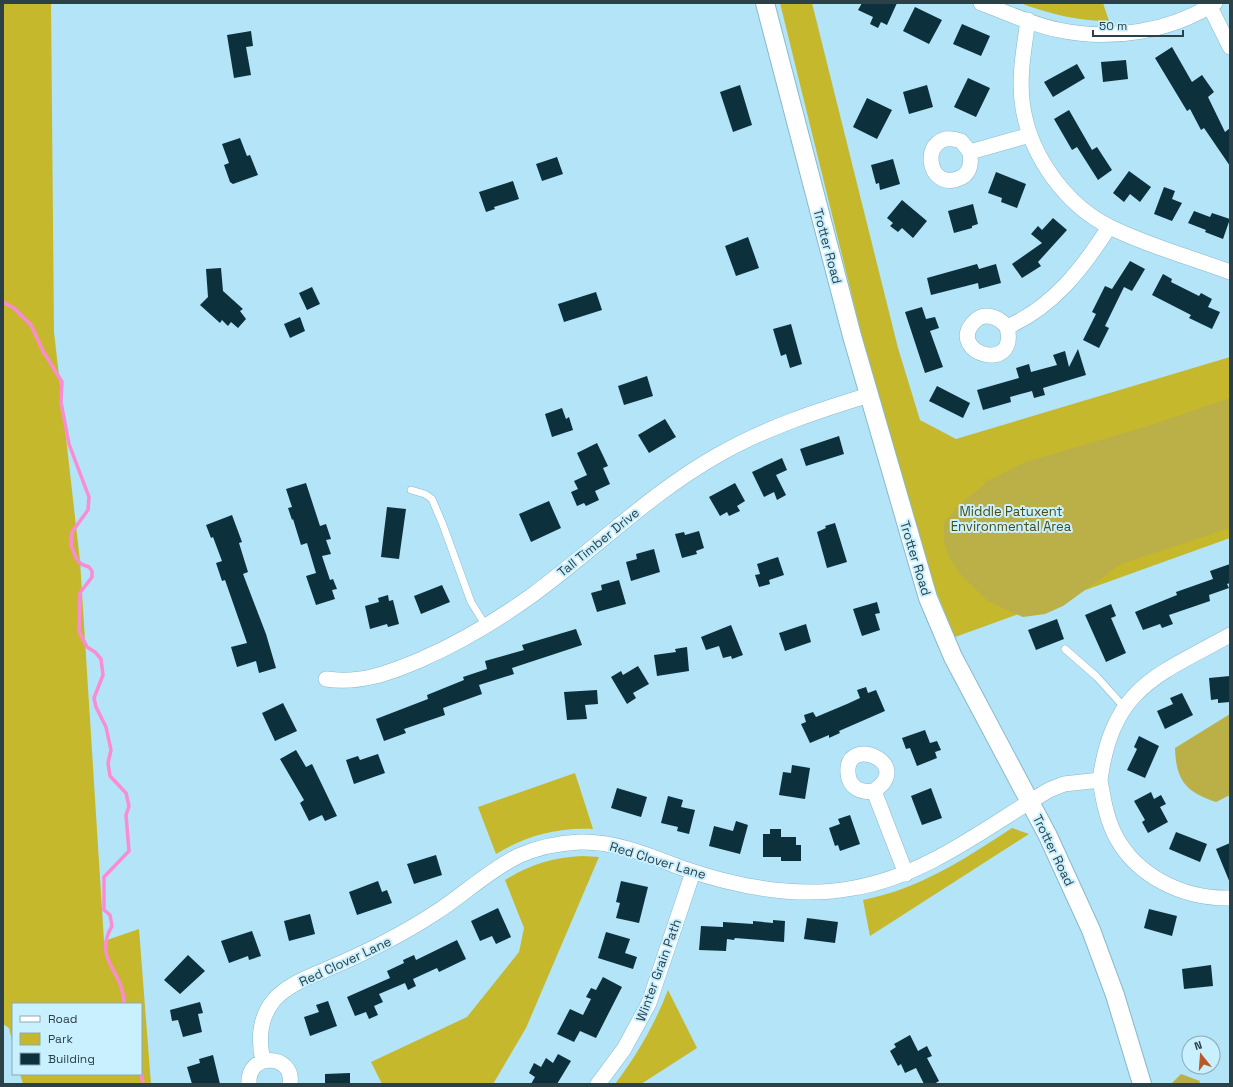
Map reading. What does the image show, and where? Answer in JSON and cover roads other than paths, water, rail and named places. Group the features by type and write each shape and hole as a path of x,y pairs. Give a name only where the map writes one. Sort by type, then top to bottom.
{"street":[{"name":"Trotter Road","path":"765,3 869,395 918,568 939,628 967,685 1030,801 1091,930 1113,988 1142,1084"},
{"path":"981,3 1057,30 1077,33 1124,34 1168,24 1211,4 1230,47"},
{"path":"1028,20 1023,54 1021,85 1023,108 1030,135 1042,162 1056,182 1072,200 1109,227 1139,240 1230,272"},
{"path":"970,152 1030,135"},
{"path":"1007,327 1039,309 1064,286 1092,254 1109,227"},
{"name":"Tall Timber Drive","path":"326,679 343,681 375,677 429,656 486,626 531,596 657,494 717,455 776,426 869,395"},
{"path":"1230,636 1157,676 1141,687 1124,707 1115,721 1108,740 1100,780 1107,815 1114,833 1124,849 1149,874 1166,884 1200,897 1230,898"},
{"name":"Red Clover Lane","path":"263,1061 259,1044 260,1031 265,1015 273,1001 286,989 381,945 436,913 506,862 542,847 561,843 605,843 693,872 748,886 802,892 853,889 906,874 957,848 1030,801 1064,784 1100,780"},
{"path":"874,791 906,874"},
{"name":"Winter Grain Path","path":"598,1084 624,1049 649,1002 693,872"},
{"path":"249,1084 250,1073 256,1065 263,1061 278,1061 285,1066 290,1074 290,1084"}],"lane":[{"path":"411,490 425,494 432,499 448,537 471,602 486,626"},
{"path":"1065,649 1097,677 1124,707"}],"waterway":[{"path":"3,302 14,308 31,325 43,351 62,382 61,402 69,444 89,497 88,510 72,532 71,545 76,558 81,564 89,567 92,571 92,577 80,593 79,631 87,647 95,652 101,659 103,675 94,698 96,707 106,727 111,750 108,763 110,776 126,793 129,806 126,815 129,851 104,877 104,910 110,915 112,926 107,938 107,957 120,983 124,1003"},
{"path":"141,1075 143,1084"}],"park label":[{"name":"Middle Patuxent Environmental Area","path":"1011,518"}]}
